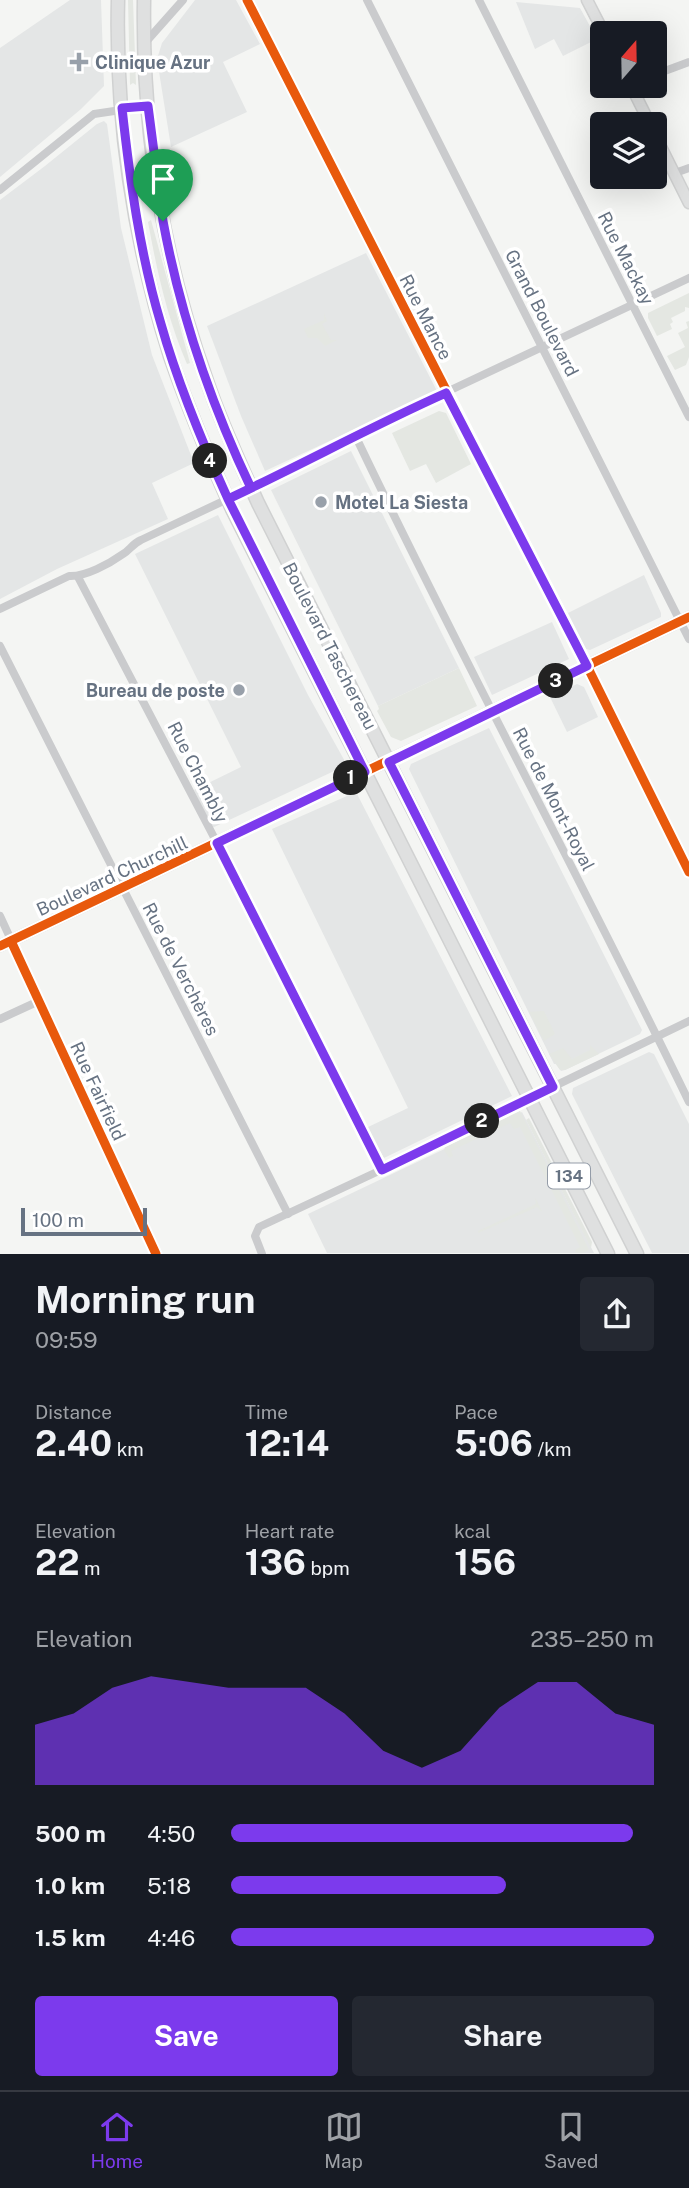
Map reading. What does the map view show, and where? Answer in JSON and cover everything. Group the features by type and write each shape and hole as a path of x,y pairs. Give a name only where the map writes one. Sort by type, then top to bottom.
{"main road":[{"name":"Boulevard Taschereau","path":"118,0 122,108 133,197 157,310 187,403 228,499 608,1254"},
{"name":"Boulevard Taschereau","path":"144,0 148,106 161,209 181,301 207,384 251,488 637,1254"}],"street":[{"path":"144,44 183,0"},
{"name":"Rue Mance","path":"247,0 587,666 689,873"},
{"name":"Grand Boulevard","path":"367,0 541,347 685,619 689,639"},
{"name":"Rue Mackay","path":"479,0 689,417"},
{"path":"587,0 598,21"},
{"path":"667,70 689,61"},
{"path":"0,190 94,114 148,106"},
{"path":"667,158 689,203"},
{"path":"675,173 689,168"},
{"path":"0,609 69,576 78,577 125,553 131,545 329,451 355,435 689,278"},
{"name":"Rue de Mont-Royal","path":"355,435 689,1102"},
{"name":"Rue Chambly","path":"78,577 217,843 382,1170"},
{"name":"Boulevard Churchill","path":"0,946 685,619"},
{"name":"Rue de Verchères","path":"0,646 288,1214"},
{"name":"Rue Fairfield","path":"0,916 156,1254"},
{"path":"0,1019 39,1001"},
{"path":"262,1254 257,1244 256,1231 259,1227 689,1021"}],"shaded area":[{"path":"70,0 101,0 104,86 81,109 0,177 0,48"},
{"path":"128,0 133,0 136,85 130,85"},
{"path":"195,0 236,0 260,44 223,62 247,112 171,147 157,59 162,43"},
{"path":"516,2 580,8 590,26 590,42 563,56 554,39 535,49"},
{"path":"104,121 107,124 121,228 152,355 194,463 152,483 168,519 57,569 0,599 0,200"},
{"path":"151,220 190,363 187,364 163,294 148,222"},
{"path":"366,253 437,391 265,471 207,326"},
{"path":"689,293 689,308 685,307 685,311 671,318 672,329 657,336 648,313"},
{"path":"324,313 327,321 322,324 331,340 337,340 325,346 317,338 308,338 304,329 324,320"},
{"path":"689,321 689,357 686,365 675,370 667,356 685,347 678,333 688,328 686,322"},
{"path":"439,411 446,413 471,464 436,483 426,464 410,471 392,433"},
{"path":"351,451 459,668 378,706 271,490"},
{"path":"218,515 308,695 347,765 212,828 194,790 241,767 135,554"},
{"path":"644,575 661,617 590,650 586,649 568,613"},
{"path":"552,622 569,659 492,695 474,657"},
{"path":"459,668 477,706 401,741 391,737 377,711 378,706"},
{"path":"577,684 584,687 598,717 567,732 550,697"},
{"path":"489,728 642,1030 640,1034 561,1071 554,1064 409,769 411,764"},
{"path":"356,792 512,1096 384,1158 366,1128 408,1108 272,829"},
{"path":"544,1011 555,1034 544,1041 529,1012"},
{"path":"590,1045 599,1054 565,1070 560,1070 549,1054 563,1048 572,1059 590,1050"},
{"path":"649,1052 654,1054 689,1124 689,1253 652,1253 572,1094 573,1088"},
{"path":"520,1111 589,1250 583,1253 576,1253 575,1250 580,1247 520,1127 514,1129 510,1123 451,1151 453,1156 449,1158 444,1150 445,1147"},
{"path":"522,1112 594,1253 327,1253 308,1214"},
{"path":"529,1118 592,1242 591,1248 526,1120"},
{"path":"535,1197 542,1212 537,1207 478,1233 536,1204"}],"cycle path":[{"path":"247,0 587,666 689,872"},
{"path":"0,946 689,617"},
{"path":"11,941 156,1254"}],"place":[{"name":"Clinique Azur","path":"79,62"},
{"name":"Motel La Siesta","path":"321,502"},
{"name":"Bureau de poste","path":"239,690"}],"route":[{"path":"163,221 148,106 122,108 133,197 157,310 187,403 228,499 329,451 355,435 446,393 587,666 389,762 553,1087 382,1170 217,843 365,772 228,499 251,488 226,432 195,348 163,221"}]}
